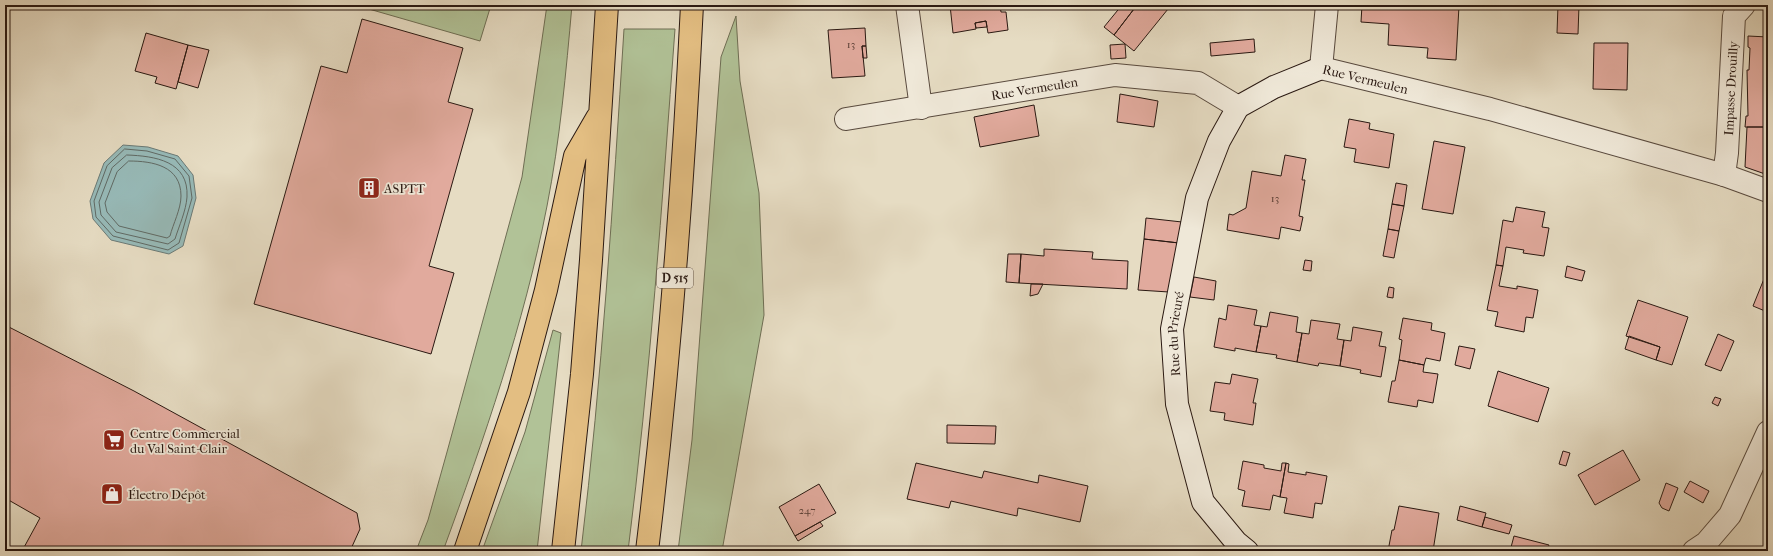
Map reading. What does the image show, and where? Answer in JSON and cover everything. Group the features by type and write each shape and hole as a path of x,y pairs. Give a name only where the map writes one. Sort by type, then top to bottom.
{"highway":[{"path":"563,551 582,374 591,268 599,116 607,5"},
{"name":"D 515","path":"647,551 666,385 683,164 692,5"},
{"path":"465,551 519,392 546,290 575,156 599,116"}],"street":[{"path":"907,5 921,108"},
{"path":"1321,68 1327,5"},
{"name":"Impasse Drouilly","path":"1724,175 1727,153 1734,16 1744,5"},
{"name":"Rue Vermeulen","path":"846,119 921,108 1115,75 1198,83 1238,107 1274,87 1321,68 1490,109 1724,175 1768,191"},
{"name":"Rue du Prieuré","path":"1238,107 1219,141 1197,198 1172,329 1177,404 1203,502 1236,542 1247,551"},
{"path":"1694,551 1706,543 1730,515 1768,432"}],"green space":[{"path":"355,5 491,5 480,41"},
{"path":"547,5 572,5 556,156 538,250 502,381 443,551 416,551 428,520 522,177"},
{"path":"736,16 740,81 759,193 764,315 722,551 678,551 692,440 721,57"},
{"path":"624,29 675,29 655,291 643,421 628,551 581,551 601,355"},
{"path":"553,330 561,333 537,551 482,551 525,432"}],"water":[{"path":"123,145 148,147 178,156 193,175 196,198 183,246 169,254 111,240 93,219 90,201 104,163"}],"building":[{"path":"950,5 1000,5 1001,12 1006,12 1008,30 988,33 986,21 975,23 976,29 953,33"},
{"path":"1122,5 1137,5 1114,35 1104,27"},
{"path":"1137,5 1162,5 1168,9 1134,51 1114,35"},
{"path":"1362,5 1459,6 1456,60 1427,58 1428,48 1388,45 1389,24 1361,22"},
{"path":"1558,5 1579,5 1578,34 1557,33"},
{"name":"ASPTT","path":"362,19 463,48 448,102 473,109 429,266 454,273 431,354 254,304 321,66 347,73"},
{"path":"986,21 987,27 976,28 975,23"},
{"path":"865,28 866,46 862,46 865,76 832,78 828,30"},
{"path":"146,33 188,45 176,89 155,83 157,77 135,71"},
{"path":"1748,36 1768,37 1768,127 1745,127 1746,116 1748,116 1747,70 1749,70 1750,48 1748,47"},
{"path":"1254,39 1255,52 1211,56 1210,43"},
{"path":"1594,43 1628,43 1627,90 1593,89"},
{"path":"1125,44 1126,58 1111,59 1110,45"},
{"path":"188,45 209,50 198,88 178,82"},
{"path":"862,46 866,46 867,58 863,58"},
{"path":"1120,94 1158,101 1154,127 1117,122"},
{"path":"1034,105 1039,136 980,147 974,117"},
{"path":"1349,119 1370,123 1369,129 1394,134 1389,168 1354,162 1356,149 1344,147"},
{"path":"1747,127 1768,127 1768,175 1745,167"},
{"path":"1434,141 1465,147 1453,214 1422,209"},
{"path":"1285,155 1306,159 1302,180 1305,180 1299,216 1303,217 1300,231 1281,227 1279,239 1227,230 1229,214 1233,215 1246,208 1252,171 1281,176"},
{"path":"1396,183 1407,185 1404,206 1392,204"},
{"path":"1392,204 1404,206 1399,231 1388,229"},
{"path":"1516,207 1545,212 1542,227 1549,228 1544,256 1523,253 1524,250 1506,247 1503,266 1496,265 1503,220 1513,222"},
{"path":"1146,218 1182,222 1179,243 1144,239"},
{"path":"1388,229 1399,231 1394,258 1383,256"},
{"path":"1144,239 1179,243 1169,292 1138,290"},
{"path":"1044,249 1093,252 1092,259 1128,261 1127,289 1019,283 1021,254 1044,256"},
{"path":"1008,254 1021,254 1019,283 1006,282"},
{"path":"1305,260 1312,261 1311,271 1303,270"},
{"path":"1496,265 1503,266 1499,286 1517,289 1517,286 1538,290 1533,318 1526,317 1524,332 1495,326 1498,312 1487,310"},
{"path":"1567,266 1585,271 1582,281 1565,277"},
{"path":"1768,269 1768,305 1765,311 1753,306"},
{"path":"1194,277 1216,281 1214,300 1190,297"},
{"path":"1031,284 1043,284 1038,294 1030,296"},
{"path":"1389,287 1394,288 1393,298 1387,297"},
{"path":"1638,300 1688,317 1672,365 1656,360 1660,347 1626,336"},
{"path":"1228,305 1257,310 1254,325 1261,326 1256,352 1235,348 1235,351 1214,347 1219,318 1226,320"},
{"path":"1270,312 1298,317 1296,332 1302,333 1297,362 1276,358 1277,355 1256,352 1261,326 1267,327"},
{"path":"1403,318 1432,323 1431,330 1445,333 1440,361 1426,358 1424,365 1399,360 1402,340 1399,339"},
{"path":"1311,320 1340,324 1337,339 1344,340 1340,366 1319,363 1318,366 1297,362 1302,333 1309,334"},
{"name":"Centre Commercial du Val Saint-Clair","path":"5,325 134,391 357,513 360,529 350,551 22,551 40,518 5,498"},
{"path":"1353,327 1382,332 1379,346 1386,347 1381,377 1360,373 1361,370 1340,366 1344,340 1351,341"},
{"path":"1718,334 1734,341 1721,371 1705,365"},
{"path":"1629,336 1660,347 1656,360 1625,349"},
{"path":"1459,346 1475,349 1470,369 1455,365"},
{"path":"1399,360 1424,365 1423,372 1438,374 1433,403 1418,400 1417,407 1388,402 1392,381 1395,381"},
{"path":"1498,371 1549,388 1538,422 1488,406"},
{"path":"1232,374 1258,379 1253,403 1256,403 1253,425 1224,420 1225,413 1210,411 1215,382 1230,384"},
{"path":"1715,397 1721,399 1718,406 1712,403"},
{"path":"947,425 996,426 995,444 947,443"},
{"path":"1623,450 1640,480 1595,505 1578,475"},
{"path":"1563,451 1570,453 1566,466 1559,464"},
{"path":"1243,461 1264,465 1264,468 1281,471 1282,463 1286,463 1280,497 1273,495 1270,510 1242,506 1245,491 1238,489"},
{"path":"916,463 982,478 984,471 1038,483 1039,475 1088,486 1080,522 1018,508 1017,516 951,501 949,508 907,499"},
{"path":"1286,463 1289,464 1288,472 1306,475 1306,472 1327,476 1322,504 1315,503 1313,518 1284,513 1287,498 1280,497"},
{"path":"1690,481 1709,491 1703,503 1684,492"},
{"path":"1666,483 1678,488 1669,511 1662,508 1659,503"},
{"path":"819,484 836,513 795,536 779,507"},
{"path":"1399,506 1439,513 1433,551 1418,549 1417,551 1388,551"},
{"path":"1460,506 1486,513 1482,527 1457,520"},
{"path":"1485,517 1512,525 1509,534 1482,527"},
{"path":"820,522 823,526 798,541 795,536"},
{"path":"1514,536 1549,545 1547,551 1510,551"}],"place":[{"name":"ASPTT","path":"369,188"},
{"name":"Centre Commercial du Val Saint-Clair","path":"114,440"},
{"name":"Électro Dépôt","path":"112,494"}]}
